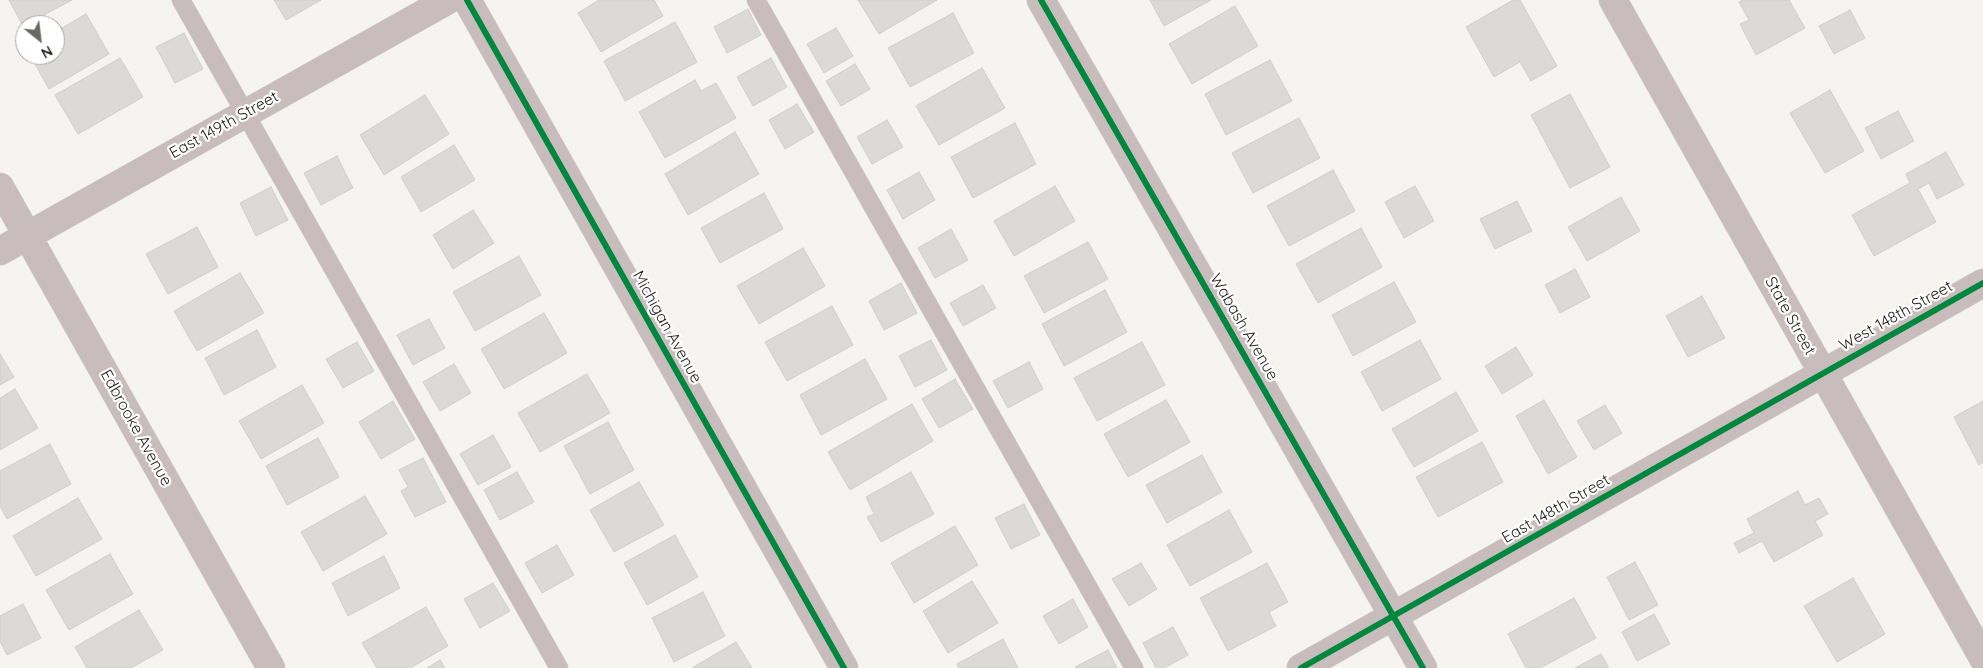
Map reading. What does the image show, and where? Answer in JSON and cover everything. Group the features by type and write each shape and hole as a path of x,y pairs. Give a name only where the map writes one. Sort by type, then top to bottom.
{"street":[{"name":"East 149th Street","path":"0,250 448,0"},
{"name":"Michigan Avenue","path":"467,0 844,668"},
{"name":"Wabash Avenue","path":"1041,0 1423,668"},
{"name":"State Street","path":"1613,0 1983,658"},
{"name":"Edbrooke Avenue","path":"0,187 272,668"},
{"name":"West 148th Street","path":"1823,373 1983,283"},
{"name":"East 148th Street","path":"1301,668 1823,373"}],"lane":[{"path":"181,0 559,668"},
{"path":"756,0 1134,668"}],"building":[{"path":"9,0 72,0 44,15 17,15"},
{"path":"274,0 321,0 286,20"},
{"path":"599,0 654,0 663,16 601,52 578,13"},
{"path":"858,0 937,0 879,34"},
{"path":"1150,0 1211,0 1164,26"},
{"path":"1513,0 1520,0 1557,66 1531,81 1520,62 1494,77 1466,27"},
{"path":"1743,0 1789,0 1805,28 1756,55 1740,24 1749,20 1739,2"},
{"path":"1235,6 1258,46 1192,84 1169,44"},
{"path":"748,9 761,35 727,53 714,27"},
{"path":"1850,10 1865,38 1834,54 1819,26"},
{"path":"953,13 974,53 910,87 888,48"},
{"path":"86,14 109,54 49,89 36,65 65,65 65,26"},
{"path":"675,22 697,62 625,101 604,61"},
{"path":"836,28 853,56 824,73 807,44"},
{"path":"184,33 203,69 175,83 156,47"},
{"path":"120,58 143,97 78,134 55,95"},
{"path":"771,58 787,87 753,106 737,77"},
{"path":"1270,60 1292,101 1226,135 1205,94"},
{"path":"855,64 870,89 841,106 826,81"},
{"path":"982,68 1005,108 939,145 916,106"},
{"path":"695,80 701,91 716,83 736,118 665,158 639,112"},
{"path":"1830,90 1864,151 1825,173 1790,113"},
{"path":"1570,94 1610,167 1570,188 1531,115"},
{"path":"425,95 449,134 384,175 360,135"},
{"path":"797,104 814,132 785,149 769,120"},
{"path":"1898,111 1914,141 1881,159 1865,128"},
{"path":"1299,118 1320,158 1253,193 1232,153"},
{"path":"887,120 903,147 872,164 857,137"},
{"path":"1015,123 1036,164 973,198 951,157"},
{"path":"735,132 759,174 688,215 665,174"},
{"path":"454,145 475,180 421,212 401,177"},
{"path":"1946,152 1964,185 1937,199 1929,183 1918,189 1936,222 1874,256 1852,215 1910,183 1906,174"},
{"path":"337,156 353,188 321,205 304,173"},
{"path":"1333,170 1355,211 1289,246 1267,206"},
{"path":"919,172 935,200 903,219 887,190"},
{"path":"1055,186 1075,221 1014,256 994,221"},
{"path":"1415,186 1434,221 1404,238 1385,202"},
{"path":"271,187 288,220 256,236 240,203"},
{"path":"764,193 783,229 720,263 701,228"},
{"path":"1621,197 1640,231 1587,261 1568,227"},
{"path":"1517,201 1532,231 1495,249 1480,219"},
{"path":"473,210 494,243 453,269 433,235"},
{"path":"197,227 218,267 168,294 146,254"},
{"path":"1361,228 1382,267 1318,303 1296,264"},
{"path":"951,229 968,260 935,278 918,248"},
{"path":"1088,242 1108,279 1044,313 1024,276"},
{"path":"803,248 825,286 759,324 737,286"},
{"path":"519,256 541,295 475,331 453,292"},
{"path":"1575,269 1590,297 1560,313 1545,285"},
{"path":"240,273 264,313 197,351 174,311"},
{"path":"1394,282 1416,322 1353,356 1332,315"},
{"path":"901,283 917,313 884,330 869,301"},
{"path":"983,285 996,308 963,326 950,303"},
{"path":"1105,290 1127,332 1064,366 1042,324"},
{"path":"1702,296 1725,338 1688,357 1666,316"},
{"path":"832,306 853,345 787,381 765,342"},
{"path":"544,313 567,353 504,389 481,349"},
{"path":"429,319 445,348 413,365 397,335"},
{"path":"257,330 276,367 224,395 205,358"},
{"path":"931,340 947,370 915,387 899,356"},
{"path":"1420,340 1441,379 1382,411 1361,372"},
{"path":"357,342 374,371 343,388 326,359"},
{"path":"1142,342 1165,385 1097,421 1074,378"},
{"path":"1516,347 1533,375 1502,394 1485,366"},
{"path":"0,354 14,377 0,385"},
{"path":"865,359 887,399 821,435 800,395"},
{"path":"1029,362 1043,389 1008,408 993,381"},
{"path":"454,364 471,393 440,411 423,382"},
{"path":"587,374 610,413 540,452 518,413"},
{"path":"955,379 973,409 939,428 922,399"},
{"path":"302,385 324,423 261,459 239,421"},
{"path":"15,389 38,428 0,450 0,398"},
{"path":"1456,392 1478,431 1414,467 1392,429"},
{"path":"1166,400 1190,442 1128,477 1104,434"},
{"path":"1544,400 1577,457 1548,474 1516,416"},
{"path":"393,401 415,439 381,459 359,422"},
{"path":"1983,401 1983,462 1979,465 1954,417"},
{"path":"912,404 933,441 850,490 828,452"},
{"path":"1605,405 1622,433 1594,450 1577,421"},
{"path":"608,422 634,470 590,494 564,446"},
{"path":"493,435 511,467 478,485 460,454"},
{"path":"318,438 339,477 287,505 266,466"},
{"path":"1482,442 1503,482 1438,517 1416,477"},
{"path":"50,444 71,484 7,519 0,506 0,471"},
{"path":"1202,455 1222,492 1167,523 1146,485"},
{"path":"423,458 446,502 415,517 401,491 408,487 399,470"},
{"path":"517,472 534,502 500,520 484,490"},
{"path":"911,472 934,514 881,542 867,517 874,514 866,497"},
{"path":"639,482 664,525 614,552 590,510"},
{"path":"1798,491 1805,505 1819,498 1828,514 1815,521 1823,535 1774,562 1762,541 1739,553 1734,543 1754,533 1747,519"},
{"path":"365,496 387,534 323,571 301,532"},
{"path":"78,498 102,539 36,576 13,536"},
{"path":"1024,504 1040,535 1011,549 995,518"},
{"path":"1229,510 1252,552 1190,586 1167,545"},
{"path":"955,526 978,565 914,603 891,563"},
{"path":"675,535 698,577 647,605 624,563"},
{"path":"557,545 574,575 542,593 525,563"},
{"path":"110,554 133,594 69,630 46,590"},
{"path":"384,556 400,588 348,616 332,583"},
{"path":"1635,562 1658,605 1629,620 1607,577"},
{"path":"1141,563 1157,589 1129,606 1112,579"},
{"path":"1267,563 1288,602 1269,612 1276,626 1228,651 1200,598"},
{"path":"1853,578 1885,634 1837,662 1804,606"},
{"path":"972,581 998,623 948,653 923,611"},
{"path":"493,583 510,611 480,628 464,599"},
{"path":"703,592 725,636 674,662 652,618"},
{"path":"1574,598 1596,638 1540,668 1526,668 1508,634"},
{"path":"1073,599 1088,627 1059,644 1043,616"},
{"path":"23,604 41,638 7,655 0,641 0,616"},
{"path":"426,607 448,646 410,668 377,668 362,643"},
{"path":"139,610 163,650 131,668 87,668 75,647"},
{"path":"1654,614 1670,644 1637,661 1622,632"},
{"path":"1173,627 1188,655 1164,668 1156,668 1143,643"},
{"path":"1003,639 1018,668 959,668 957,664"},
{"path":"736,642 752,668 692,668"},
{"path":"1108,650 1117,668 1075,667"},
{"path":"1601,654 1609,668 1575,668"},
{"path":"440,660 445,668 427,668"}],"cycle path":[{"path":"467,0 844,668"},
{"path":"1041,0 1423,668"},
{"path":"1301,668 1983,283"}]}
